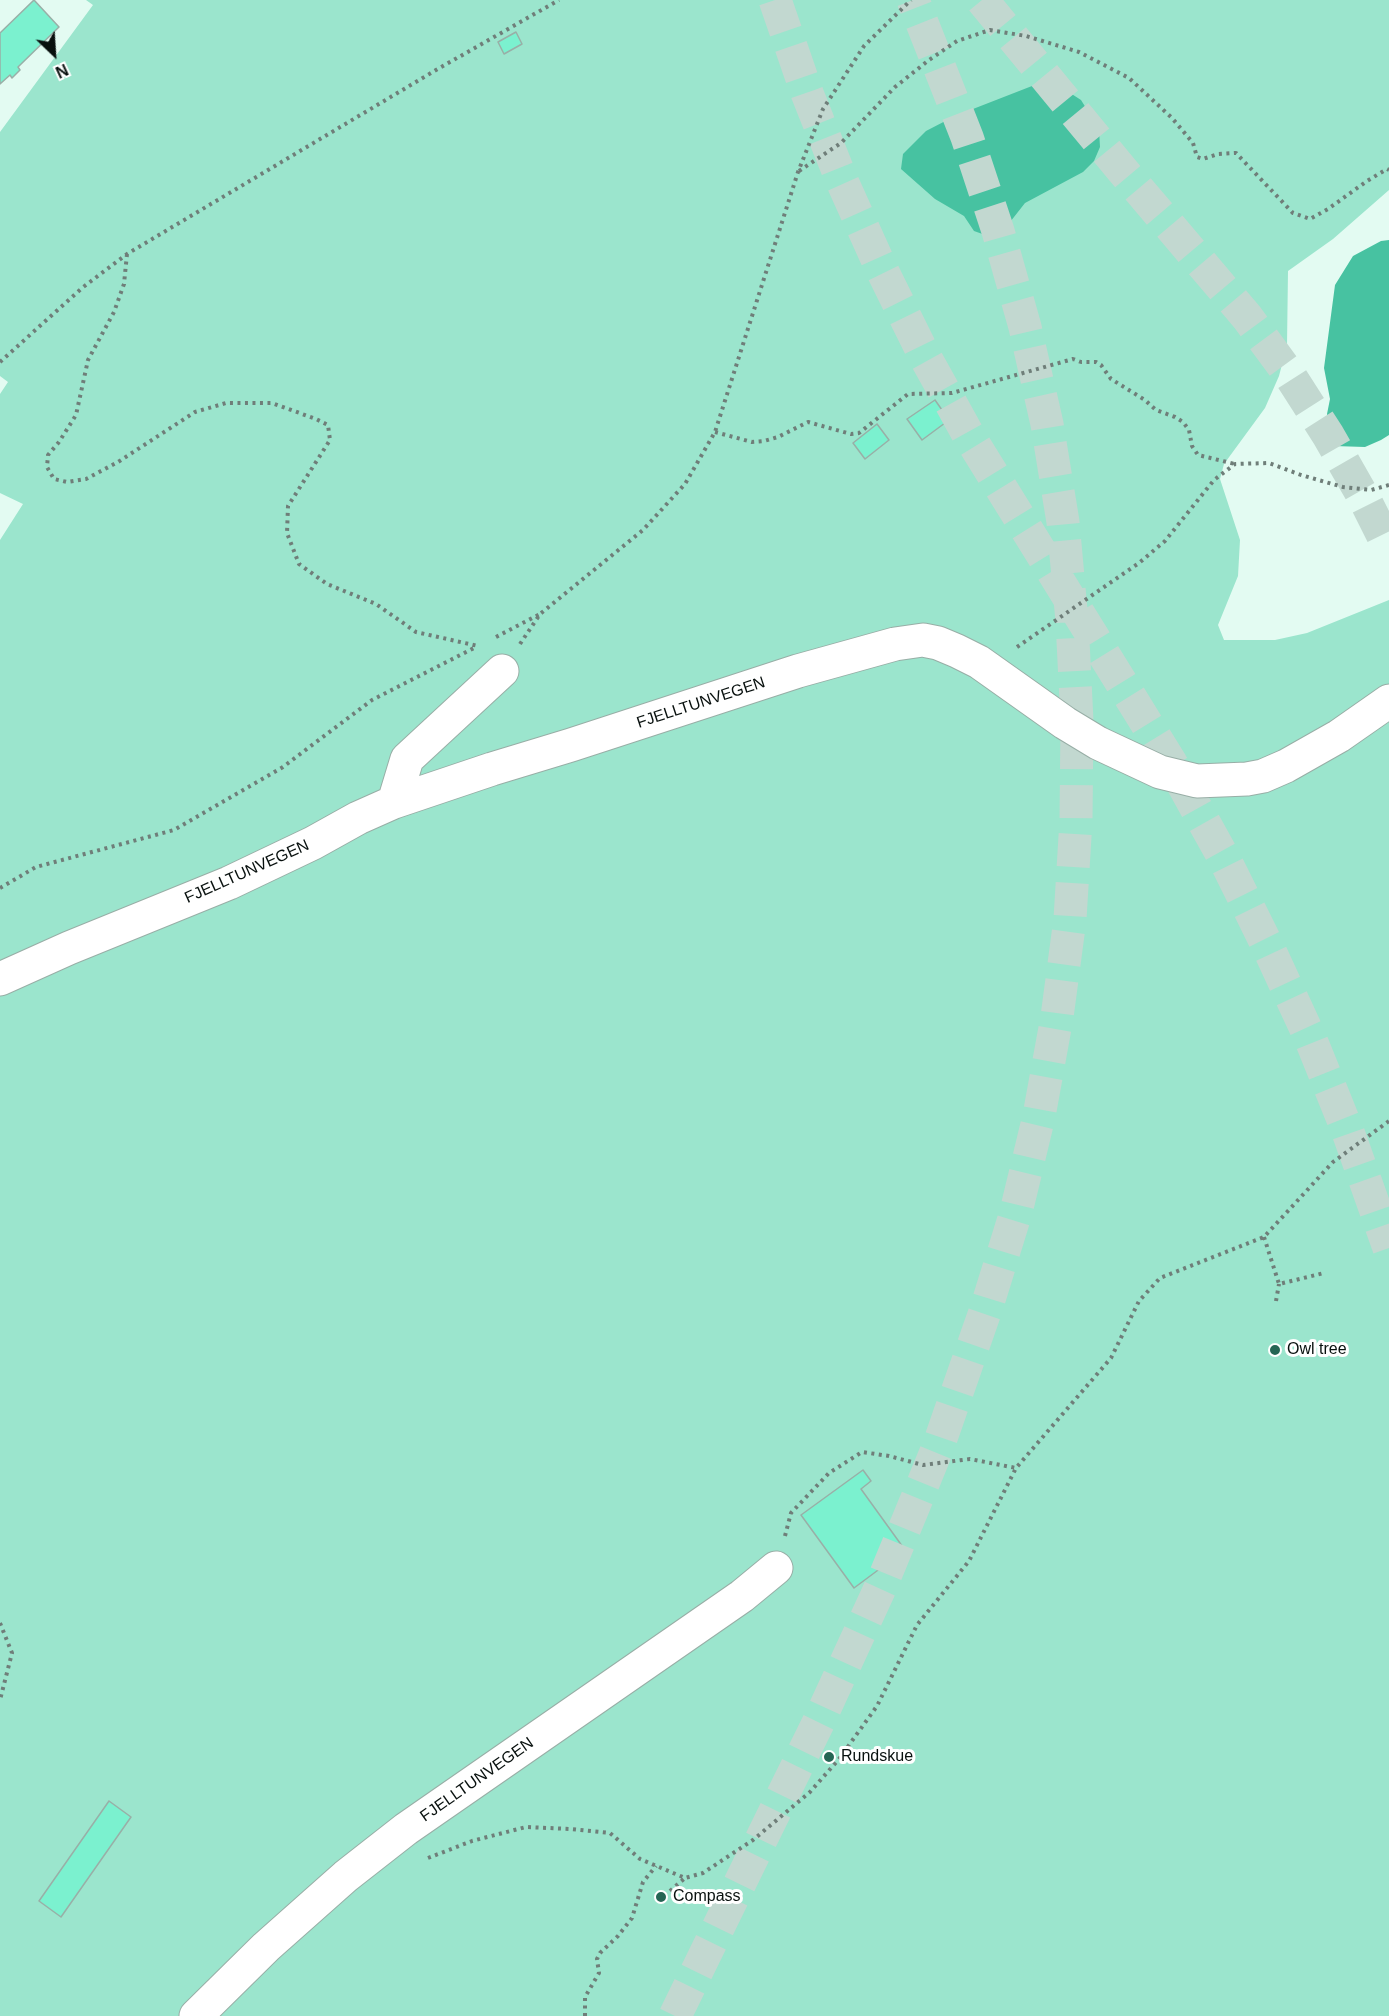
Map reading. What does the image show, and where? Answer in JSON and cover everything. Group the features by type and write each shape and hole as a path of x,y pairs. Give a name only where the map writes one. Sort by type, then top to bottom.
{"street":[{"name":"FJELLTUNVEGEN","path":"0,979 239,878 394,802 798,671 895,644 923,640 957,651 987,668 1065,723 1098,743 1160,772 1197,782 1263,776 1286,766 1339,736 1389,701"},
{"path":"394,802 407,759 502,671"},
{"name":"FJELLTUNVEGEN","path":"196,2016 266,1947 346,1876 406,1829 742,1596 776,1568"}],"path":[{"path":"0,362 82,288 127,254 426,76 559,0"},
{"path":"0,888 36,867 174,830 283,767 372,700 540,614 643,530 685,484 715,432 798,172 823,109 864,46 911,0"},
{"path":"798,172 841,143 895,87 929,60 957,41 990,30 1026,36 1079,52 1129,78 1173,118 1193,144 1197,157 1203,159 1218,154 1236,153 1293,213 1310,219 1367,181 1389,170"},
{"path":"127,254 124,284 114,312 88,360 75,415 48,455 47,467 54,479 67,482 86,479 195,412 226,403 272,404 316,419 328,425 330,441 288,506 287,533 299,564 327,584 376,604 416,632 478,646"},
{"path":"715,432 752,442 778,437 808,422 851,434 859,433 908,394 952,393 1073,359 1081,362 1096,362 1111,379 1145,399 1156,410 1183,422 1189,430 1192,446 1198,455 1235,464 1269,463 1301,476 1343,487 1371,490 1389,485"},
{"path":"987,668 1139,563 1165,541 1214,480 1235,464"},
{"path":"502,671 540,614"},
{"path":"670,1891 685,1878 703,1873 753,1840 810,1792 839,1759 878,1706 917,1625 969,1560 1016,1468 1111,1358 1139,1301 1160,1278 1264,1237 1333,1162 1389,1121"},
{"path":"1264,1237 1279,1284 1276,1301"},
{"path":"1279,1284 1324,1273"},
{"path":"776,1568 791,1513 829,1473 862,1452 923,1465 970,1459 1016,1468"},
{"path":"0,1623 12,1653 0,1700"},
{"path":"422,1860 472,1842 526,1827 610,1833 640,1859 685,1878"},
{"path":"585,2016 585,1997 599,1973 597,1959 632,1918 643,1882 656,1866"}],"shaded area":[{"path":"86,0 1389,0 1389,190 1333,239 1288,271 1287,345 1279,376 1265,408 1224,464 1220,479 1240,540 1238,576 1218,625 1224,640 1275,640 1307,633 1389,600 1389,2016 0,2016 0,540 23,504 0,493 0,394 8,382 0,376 0,132 93,5"},
{"path":"1032,86 1067,91 1081,100 1099,129 1100,147 1094,161 1083,172 1025,203 1003,231 988,236 974,231 964,216 935,199 901,169 903,154 926,131 955,116"},
{"path":"1389,240 1389,435 1365,447 1334,446 1327,414 1330,399 1324,368 1335,285 1353,256 1381,241"}],"building":[{"path":"34,0 59,27 18,67 20,70 12,78 10,75 0,84 0,33"},
{"path":"516,32 522,44 504,54 498,42"},
{"path":"935,400 949,420 922,440 907,419"},
{"path":"877,424 889,440 865,459 853,443"},
{"path":"863,1470 871,1481 861,1489 905,1550 854,1588 801,1515"},
{"path":"109,1801 131,1817 61,1917 39,1901"}],"tunnel":[{"path":"775,0 807,93 842,181 923,353 969,436 1171,763 1225,860 1269,949 1311,1040 1348,1132 1389,1248"},
{"path":"675,2016 819,1721 881,1586 938,1447 987,1306 1016,1212 1039,1116 1057,1017 1070,919 1076,820 1077,721 1072,621 1063,522 1047,424 1025,327 998,231 967,137 913,0"},
{"path":"982,0 1247,317 1289,374 1328,435 1389,548"}],"place":[{"name":"Owl tree","path":"1275,1350"},
{"name":"Rundskue","path":"829,1757"},
{"name":"Compass","path":"661,1897"}]}
